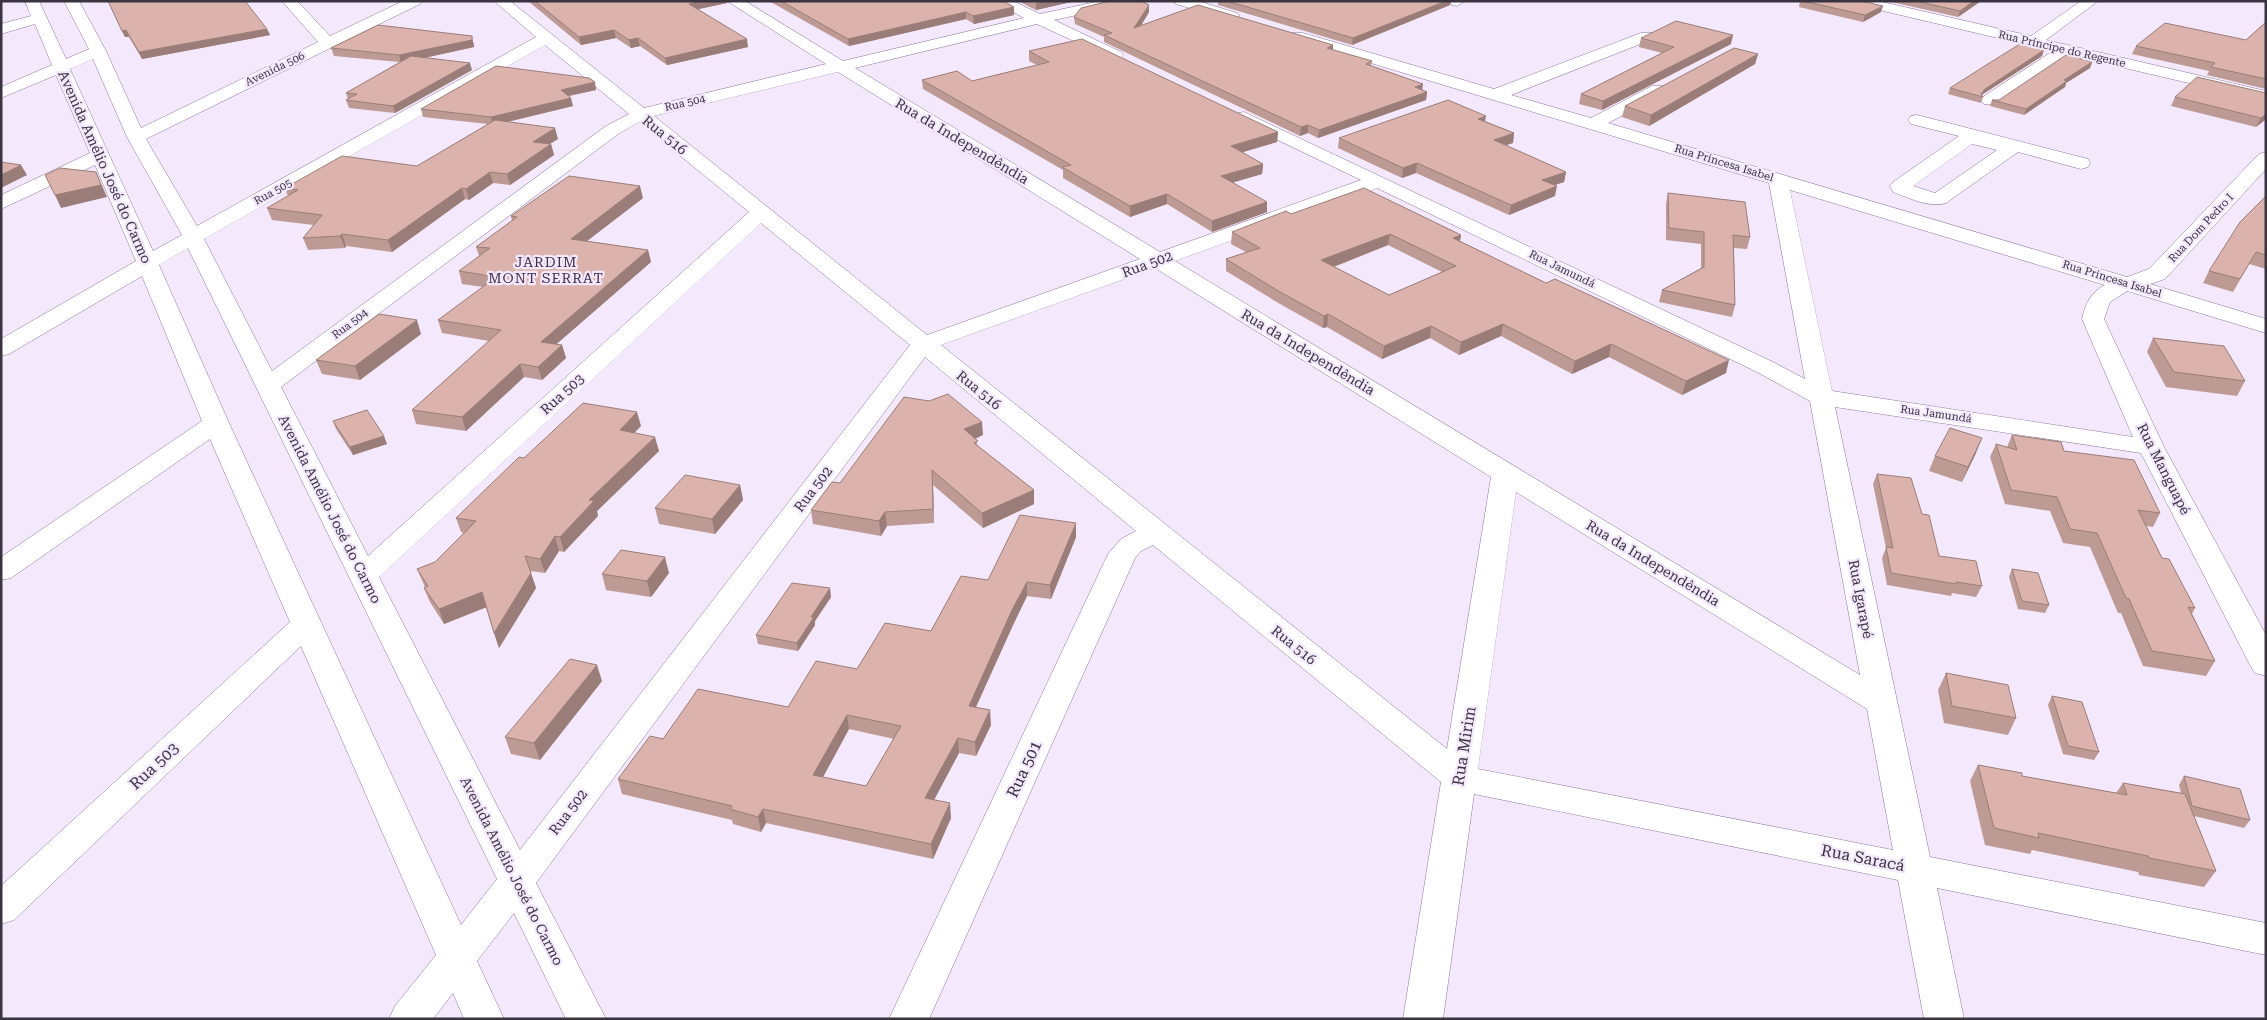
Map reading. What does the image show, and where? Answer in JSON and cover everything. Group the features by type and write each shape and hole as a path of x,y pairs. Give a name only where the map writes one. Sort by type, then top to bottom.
{"street":[{"name":"Avenida Amélio José do Carmo","path":"32,1 60,68 148,263 216,423 484,1019"},
{"name":"Avenida Amélio José do Carmo","path":"71,1 98,51 136,137 193,237 586,1019"},
{"path":"289,1 328,43"},
{"name":"Avenida 506","path":"136,137 415,1"},
{"name":"Rua 516","path":"501,1 1155,533 1460,778"},
{"name":"Rua da Independêndia","path":"734,1 1881,703"},
{"path":"1001,1 1135,65"},
{"name":"Rua 504","path":"267,386 612,130 640,115 1038,19 1122,1"},
{"path":"1181,1 1248,21"},
{"name":"Rua Príncipe do Regente","path":"1858,1 2266,96"},
{"path":"1912,14 1933,1"},
{"path":"2033,42 2091,1"},
{"path":"1,29 40,18"},
{"name":"Rua Princesa Isabel","path":"1277,30 2266,326"},
{"path":"1450,100 1486,92 1647,36"},
{"name":"Rua 505","path":"1,349 193,237 546,38"},
{"path":"1990,100 2066,50"},
{"path":"1,93 98,51"},
{"path":"1593,124 1673,82"},
{"name":"Rua Jamundá","path":"1223,107 1320,146 1378,181 1765,366 1820,397 2151,446"},
{"path":"1917,120 2081,163"},
{"path":"1875,208 1902,190 1933,199 1941,198 2011,149 1993,141 1975,138 1966,139 1900,186 1902,190"},
{"path":"1,203 100,155"},
{"name":"Rua Dom Pedro I","path":"2129,285 2157,274 2266,158"},
{"name":"Rua Igarapé","path":"1778,179 1944,1019"},
{"name":"Rua 502","path":"409,1019 517,881 923,344 1378,181"},
{"path":"1906,217 1933,199"},
{"name":"Rua 503","path":"364,575 761,212"},
{"name":"Rua Manguapé","path":"2129,285 2112,289 2100,297 2094,306 2093,319 2151,446 2266,665"},
{"path":"1,572 216,423"},
{"name":"Rua Mirim","path":"1423,1019 1505,473"},
{"name":"Rua 501","path":"909,1019 1122,554 1131,545 1155,533"},
{"name":"Rua 503","path":"1,908 307,623"},
{"name":"Rua Saracá","path":"1460,778 2266,939"}],"building":[{"path":"108,1 245,1 267,29 139,52 126,30 122,31"},
{"path":"535,1 700,1 689,4 747,39 665,58 638,38 629,40 614,30 579,37"},
{"path":"781,1 1003,1 1014,7 973,16 966,12 848,39"},
{"path":"1110,1 1141,1 1149,5 1134,28 1198,5 1333,45 1327,48 1372,61 1366,64 1423,84 1415,87 1427,92 1319,130 1308,125 1301,127 1104,35 1112,33 1074,17 1081,8"},
{"path":"1227,1 1446,1 1353,38"},
{"path":"1803,1 1861,1 1883,6 1865,15"},
{"path":"1916,1 1974,1 1960,11"},
{"path":"1676,21 1733,35 1603,101 1581,94 1674,47 1641,38"},
{"path":"2266,22 2266,79 2211,67 2215,63 2136,46 2165,23 2246,40"},
{"path":"378,25 472,36 472,40 399,55 331,48"},
{"path":"1082,39 1278,132 1231,146 1263,164 1221,176 1267,202 1212,221 1167,194 1130,206 1062,167 1071,165 922,80 957,71 972,81 1049,62 1029,51"},
{"path":"2020,44 2044,50 1985,89 1981,94 1983,97 1950,88 1991,62"},
{"path":"1734,48 1758,54 1651,115 1625,106"},
{"path":"2066,55 2092,62 2064,80 2067,81 2026,109 1992,100 1999,100"},
{"path":"411,56 470,63 393,106 346,100 357,94 346,93"},
{"path":"496,66 589,78 595,82 561,90 571,98 491,117 421,109"},
{"path":"2197,77 2266,93 2266,114 2261,118 2175,97"},
{"path":"1448,100 1486,116 1478,119 1514,133 1494,140 1566,172 1542,180 1557,186 1511,205 1417,163 1403,168 1339,138"},
{"path":"495,120 555,128 533,142 551,144 507,174 490,172 466,189 462,188 388,240 342,234 340,236 303,238 322,215 267,208 298,190 285,188 342,156 417,166"},
{"path":"1,162 21,165 1,175"},
{"path":"60,168 96,172 101,185 55,195 45,175"},
{"path":"569,176 640,186 571,239 648,250 541,342 562,345 538,367 520,364 462,417 412,410 501,330 438,320 496,277 459,271 490,248 476,247 517,217 511,216"},
{"path":"1364,188 1461,235 1453,238 1546,283 1555,279 1729,360 1686,381 1611,344 1575,361 1503,324 1461,342 1431,326 1384,346 1328,314 1324,316 1280,292 1226,259 1260,248 1232,232 1286,211 1291,214","holes":["1390,234 1456,266 1389,295 1321,260"]},
{"path":"1668,193 1745,202 1750,237 1733,235 1735,305 1662,290 1704,267 1704,232 1669,228"},
{"path":"2266,196 2266,255 2256,252 2240,279 2209,271 2240,222"},
{"path":"379,314 417,320 355,366 316,360"},
{"path":"2153,338 2224,346 2245,381 2174,372"},
{"path":"948,394 982,422 964,429 978,441 974,443 1034,490 982,513 932,470 933,509 885,512 879,521 811,510 832,482 840,483 904,397 929,401"},
{"path":"583,403 637,412 620,430 655,437 589,500 594,501 560,537 555,536 540,559 525,556 531,573 494,633 482,592 439,609 424,588 428,586 417,569 435,562 476,521 456,518 519,457 524,458"},
{"path":"367,410 384,436 350,447 333,421"},
{"path":"1950,428 1982,438 1968,467 1935,456"},
{"path":"2012,435 2061,442 2064,451 2134,460 2160,513 2138,510 2162,558 2169,559 2195,608 2188,607 2215,661 2152,651 2097,533 2070,529 2057,497 2011,490 1996,444 2017,450"},
{"path":"1877,474 1911,478 1922,514 1929,515 1939,556 1976,561 1982,586 1956,582 1956,584 1891,573 1886,547 1893,548"},
{"path":"685,475 740,485 712,519 655,508"},
{"path":"1020,515 1076,523 1050,585 1027,582 1012,610 969,706 990,710 975,742 958,738 925,798 950,803 931,844 763,809 758,817 730,809 732,806 618,779 650,736 663,739 698,689 788,707 816,661 857,669 885,623 931,631 961,576 988,580","holes":["847,715 901,726 866,786 813,775"]},
{"path":"621,550 665,557 647,581 602,574"},
{"path":"2012,569 2038,573 2049,605 2022,601"},
{"path":"792,583 830,588 797,643 756,635"},
{"path":"570,659 597,665 534,743 505,737"},
{"path":"1946,673 2008,685 2016,718 1952,706"},
{"path":"2052,696 2082,702 2099,752 2068,746"},
{"path":"1978,765 2022,773 2022,776 2127,795 2123,783 2185,794 2216,871 2038,833 2039,838 1994,828"},
{"path":"2184,776 2240,789 2250,820 2192,806"}],"district":[{"name":"JARDIM MONT SERRAT","path":"546,270"}]}
